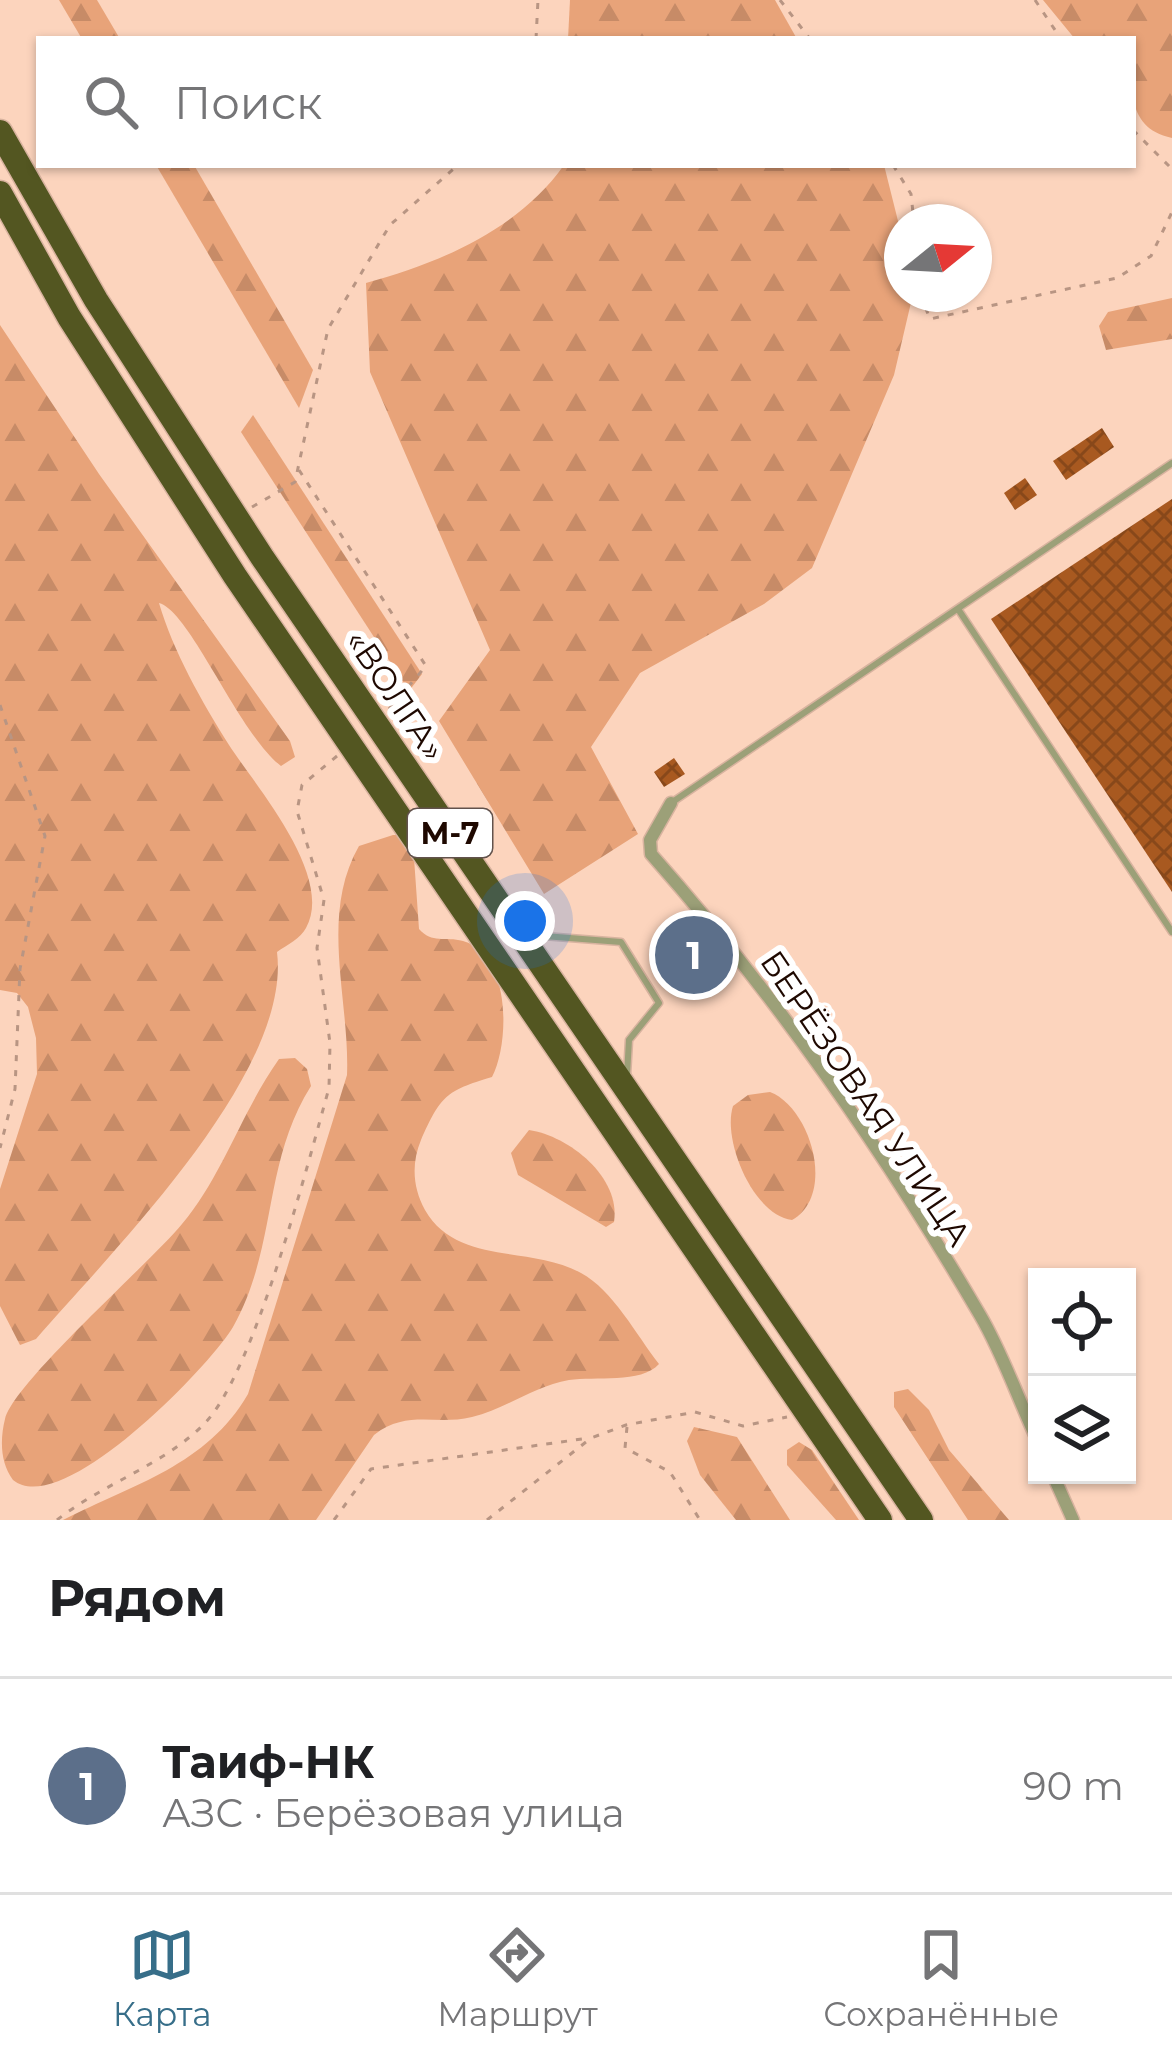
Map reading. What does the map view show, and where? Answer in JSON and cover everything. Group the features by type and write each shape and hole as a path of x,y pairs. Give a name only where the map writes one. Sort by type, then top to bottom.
{"highway":[{"name":"«ВОЛГА»","path":"0,132 96,300 236,517 921,1520"},
{"name":"«ВОЛГА»","path":"0,193 69,317 351,746 880,1520"}],"street":[{"name":"БЕРЁЗОВАЯ УЛИЦА","path":"671,803 650,839 651,854 723,938 849,1113 982,1318 1028,1419"},
{"path":"1057,1484 1073,1520"}],"lane":[{"path":"671,803 1172,463"},
{"path":"958,609 1172,932"},
{"path":"520,934 621,942 658,1003 629,1040 626,1090"}],"path":[{"path":"536,36 538,0"},
{"path":"780,0 807,36"},
{"path":"1035,0 1058,36"},
{"path":"1136,133 1172,169"},
{"path":"236,517 295,482 328,329 390,225 455,168"},
{"path":"895,168 912,204"},
{"path":"992,305 1117,278 1151,256 1172,212"},
{"path":"927,312 930,319 962,312"},
{"path":"298,469 425,666 376,724"},
{"path":"0,705 45,836 20,969 15,1089 0,1148"},
{"path":"57,1520 92,1492 202,1426 222,1403 244,1352 329,1088 330,1042 316,948 324,900 297,811 302,785 351,746"},
{"path":"334,1520 371,1469 591,1438 627,1425 694,1412 743,1426 806,1414"},
{"path":"627,1425 625,1448 670,1472 700,1520"},
{"path":"487,1520 591,1438"}],"green space":[{"path":"59,0 97,0 118,36 80,36"},
{"path":"570,0 775,0 795,36 568,36"},
{"path":"1043,0 1172,0 1172,138 1145,124 1138,113 1136,36 1073,36"},
{"path":"158,168 196,168 313,370 299,408"},
{"path":"562,168 885,168 894,204 884,204 884,312 909,312 894,375 812,568 764,604 640,673 591,747 638,834 544,894 439,721 490,650 370,372 366,283 449,254 524,208"},
{"path":"1172,298 1172,339 1106,350 1099,326 1108,312"},
{"path":"0,325 99,474 290,741 295,757 281,766 249,728 185,627 159,603 199,694 288,832 310,883 312,907 304,932 277,952 274,1000 256,1051 228,1104 191,1158 108,1258 36,1339 20,1345 0,1306 0,1189 37,1074 36,1038 28,1007 17,993 0,990"},
{"path":"253,415 422,674 409,691 241,432"},
{"path":"400,835 414,858 419,929 479,949 498,981 502,1001 502,1043 492,1077 446,1097 421,1140 415,1176 425,1210 456,1240 581,1273 614,1302 659,1364 629,1377 556,1383 472,1417 410,1420 386,1427 374,1435 316,1520 63,1520 190,1456 212,1439 248,1394 347,1075 338,929 347,873 359,846"},
{"path":"295,1058 307,1069 311,1086 284,1145 257,1266 233,1327 166,1403 98,1459 65,1478 36,1487 13,1480 3,1459 2,1443 5,1419 14,1401 182,1224 279,1059"},
{"path":"770,1092 797,1115 813,1152 813,1191 806,1208 792,1220 778,1215 753,1191 732,1137 733,1106 748,1095"},
{"path":"529,1130 560,1141 589,1161 609,1189 614,1222 606,1227 518,1175 511,1153"},
{"path":"908,1389 929,1410 949,1450 1009,1520 968,1520 894,1407 894,1392"},
{"path":"694,1427 737,1437 790,1520 736,1520 700,1475 687,1441"},
{"path":"799,1442 812,1450 859,1520 836,1520 787,1465 787,1450"}],"building":[{"path":"1102,428 1114,447 1066,480 1053,461"},
{"path":"1025,478 1037,495 1015,510 1004,493"},
{"path":"1172,499 1172,892 991,619"},
{"path":"674,758 685,774 664,787 654,772"},
{"path":"691,939 705,961 684,966 690,974 686,991 665,963 669,944 680,961 687,956 681,946"}],"place":[{"name":"Таиф-НК","path":"694,955"}]}
